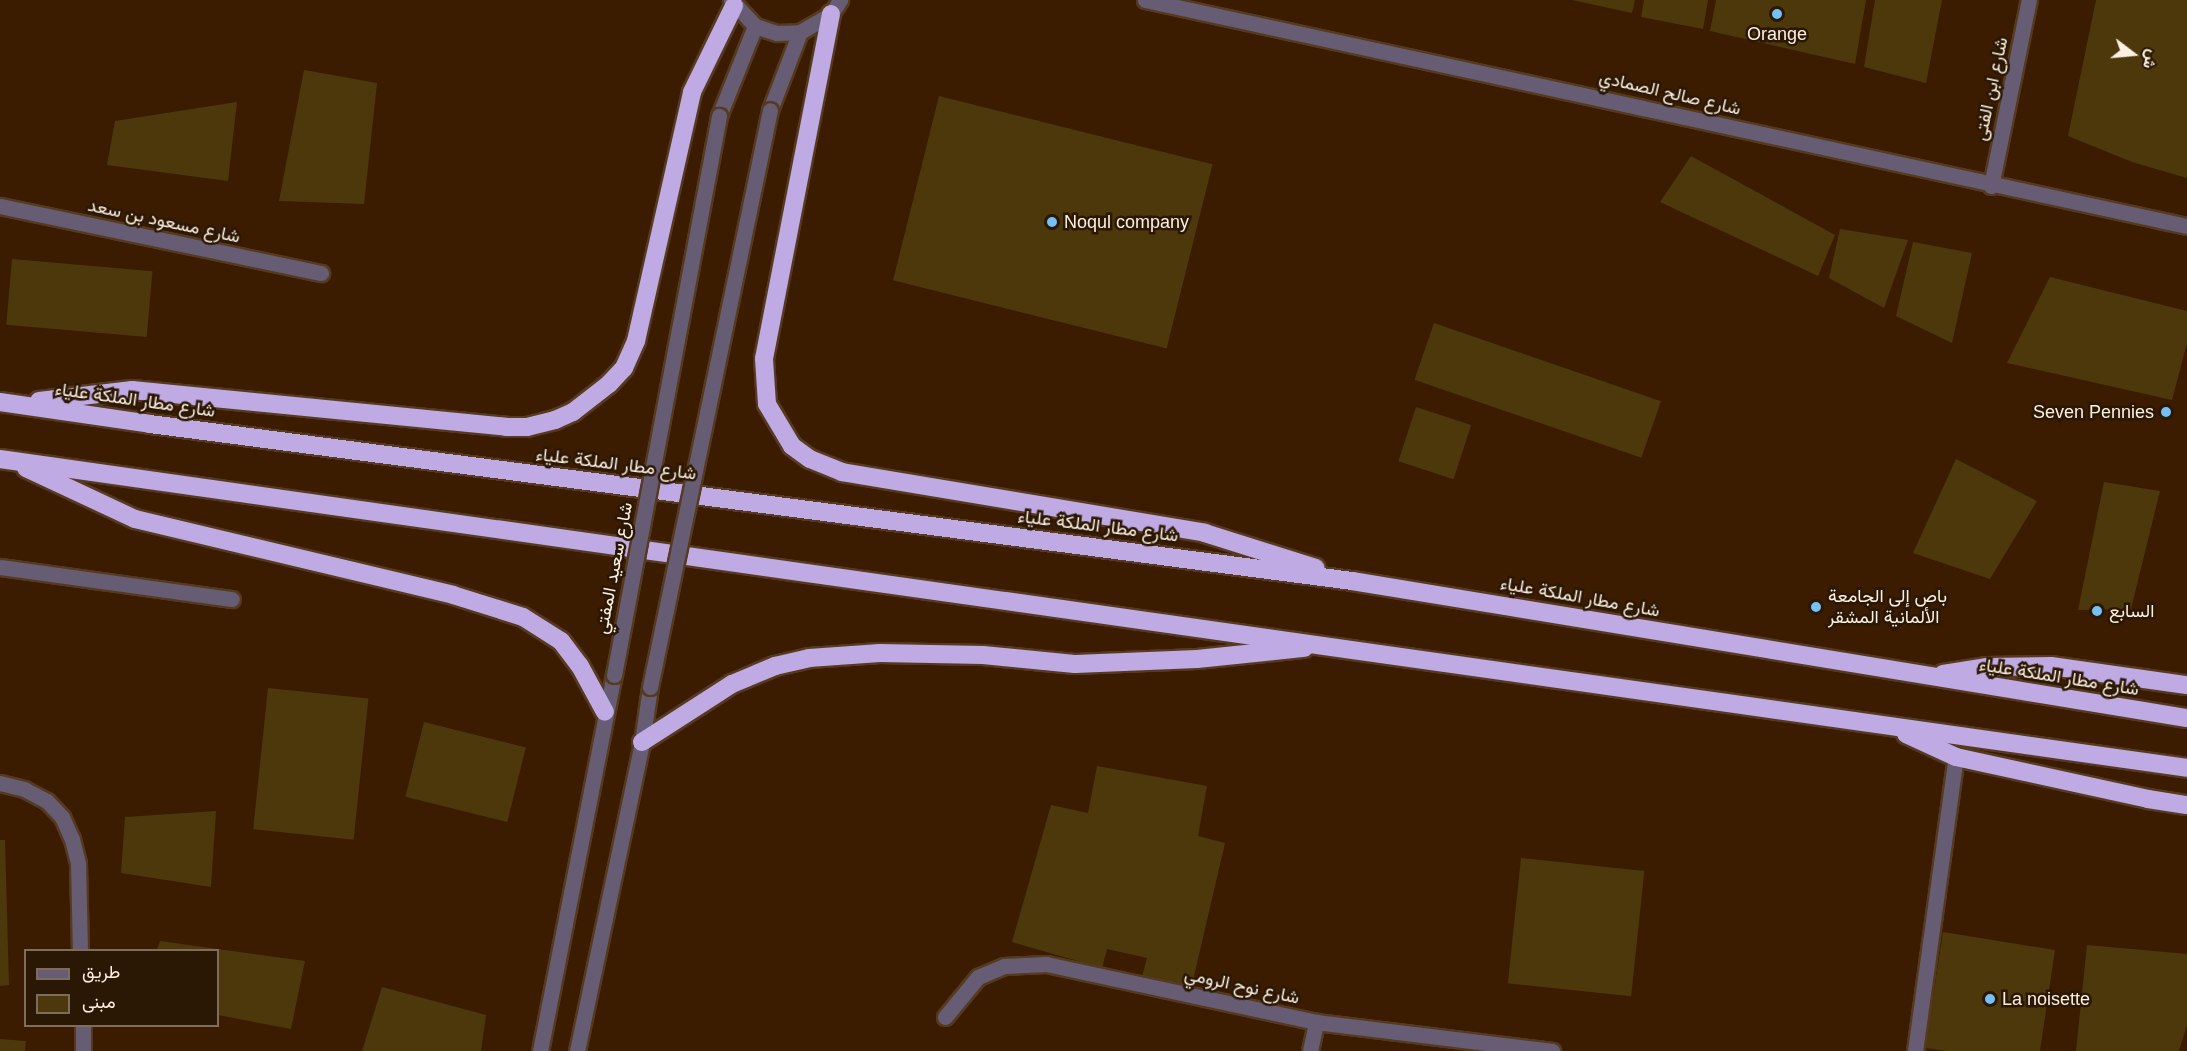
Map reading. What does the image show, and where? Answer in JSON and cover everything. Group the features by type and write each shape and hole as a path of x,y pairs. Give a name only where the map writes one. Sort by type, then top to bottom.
{"highway":[{"path":"8,403 132,390 506,427 527,427 555,420 573,412 594,398 624,368 636,342 692,92 732,3"},
{"path":"835,7 764,359 767,404 777,425 792,446 810,459 842,472 1205,533 1262,549 1352,580"},
{"name":"شارع مطار الملكة علياء","path":"8,403 150,424 1352,580 1927,677 2187,718"},
{"path":"5,460 1329,645 2187,768"},
{"path":"5,460 135,519 453,595 523,617 561,642 580,666 605,712"},
{"path":"642,742 732,684 775,666 808,658 915,654 982,655 1075,664 1228,657 1329,645"},
{"path":"1927,677 1987,667 2051,666 2187,685"},
{"path":"1888,725 1956,757 2148,799 2187,805"}],"street":[{"name":"شارع صالح الصمادي","path":"1145,0 1578,93 1991,186 2187,226"},
{"name":"شارع ابن الفتى","path":"1991,186 2029,0"},
{"path":"732,3 755,26 777,33 800,32 835,7"},
{"name":"شارع سعيد المفتي","path":"540,1051 614,675 719,116 755,26"},
{"path":"577,1051 770,110 800,32"},
{"name":"شارع مسعود بن سعد","path":"0,206 321,273"},
{"path":"0,567 232,599"},
{"path":"1915,1051 1956,757"},
{"path":"0,783 24,789 47,801 62,817 72,839 78,863 80,949"},
{"name":"شارع نوح الرومي","path":"945,1017 978,977 1004,966 1046,964 1316,1022 1552,1051"},
{"path":"1310,1051 1316,1022"},
{"path":"83,1027 83,1051"}],"building":[{"path":"1572,0 1635,0 1632,13"},
{"path":"1644,0 1708,0 1703,29 1641,17"},
{"path":"1716,0 1866,0 1855,64 1710,31"},
{"path":"1875,0 1942,0 1926,83 1864,67"},
{"path":"2096,0 2187,0 2187,178 2132,162 2068,136"},
{"path":"304,70 377,83 364,204 279,201"},
{"name":"Noqul company","path":"939,96 1213,164 1167,349 893,280"},
{"path":"237,102 228,181 107,165 115,121"},
{"path":"1691,156 1835,235 1818,276 1660,202"},
{"path":"1840,229 1908,240 1884,308 1829,278"},
{"path":"1913,242 1972,253 1952,343 1896,316"},
{"path":"12,259 152,271 147,337 6,325"},
{"path":"2050,277 2187,311 2187,343 2172,400 2007,363"},
{"path":"1434,323 1661,401 1641,458 1414,380"},
{"path":"1416,407 1471,425 1454,479 1398,461"},
{"path":"1956,459 2037,501 1990,579 1913,553"},
{"path":"2104,482 2160,491 2131,609 2078,610"},
{"path":"268,688 368,699 354,840 253,829"},
{"path":"424,722 526,747 507,822 405,797"},
{"path":"1097,766 1207,786 1198,836 1225,843 1191,989 1142,977 1147,958 1107,949 1102,968 1012,942 1051,805 1088,813"},
{"path":"216,811 211,887 121,873 125,817"},
{"path":"0,840 5,840 9,985 0,986"},
{"path":"1521,858 1644,871 1631,996 1508,983"},
{"name":"La noisette","path":"1943,932 2055,950 2040,1051 1947,1051 1925,1048"},
{"path":"160,941 218,949 157,949"},
{"path":"2087,945 2187,954 2187,1025 2179,1051 2076,1051"},
{"path":"219,949 305,961 291,1029 219,1015"},
{"path":"382,987 486,1015 481,1051 362,1051"},
{"path":"0,1039 26,1041 25,1051 0,1051"}],"place":[{"name":"Orange","path":"1777,14"},
{"name":"Noqul company","path":"1052,222"},
{"name":"Seven Pennies","path":"2166,412"},
{"name":"باص إلى الجامعة الألمانية المشقر","path":"1816,607"},
{"name":"السابع","path":"2097,611"},
{"name":"La noisette","path":"1990,999"}]}
